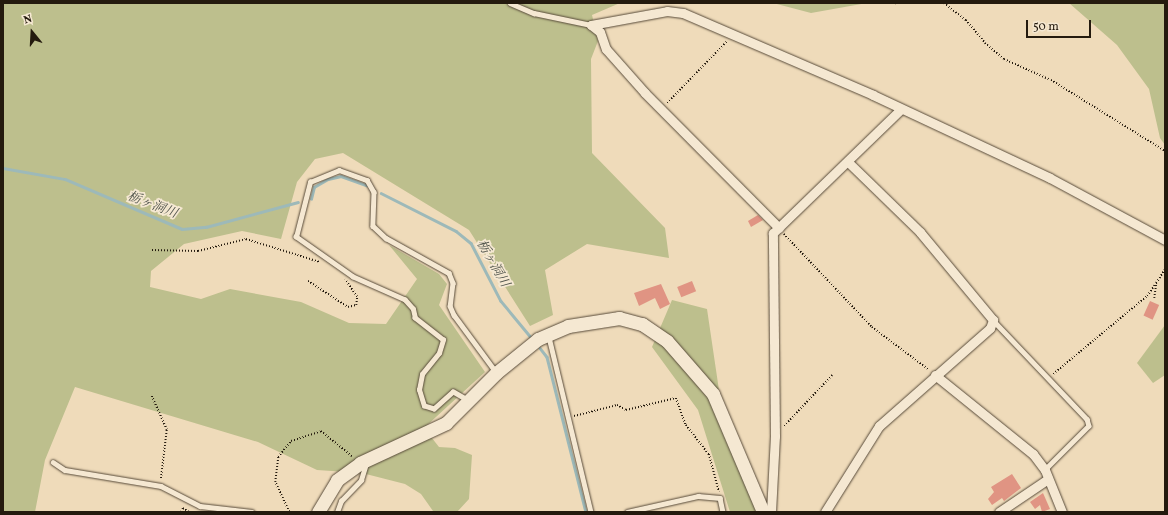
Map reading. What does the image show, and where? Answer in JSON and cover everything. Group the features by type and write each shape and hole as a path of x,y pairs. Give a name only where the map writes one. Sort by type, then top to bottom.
{"street":[{"path":"591,25 667,10 683,13 731,37 874,95 900,110 1050,178 1165,240"},
{"path":"591,25 600,32 606,49 662,109 779,228"},
{"path":"771,512 775,436 773,233 900,110"},
{"path":"825,512 879,426 990,328 992,320 920,232 848,162"},
{"path":"318,512 329,490 363,462 428,434 446,423 496,373 522,350 548,334 568,326 619,318 642,324 668,341 713,394 763,512"},
{"path":"936,375 1033,454 1045,470 1062,512"},
{"path":"999,512 1048,479"}],"lane":[{"path":"510,3 534,13 591,25"},
{"path":"469,401 453,392 434,409 424,406 419,390 422,374 439,353 443,340 415,318 413,309 405,300 354,277 296,237 310,182 339,170 367,180 374,192 373,226 386,238 449,273 453,283 450,306 454,315 496,373"},
{"path":"992,320 1087,419 1089,426 1045,470"},
{"path":"548,334 591,512"},
{"path":"53,462 65,470 161,486 200,506 252,512"},
{"path":"337,512 341,501 361,480 363,462"},
{"path":"627,512 698,496 720,498 723,512"}],"path":[{"path":"944,3 966,20 985,43 1004,59 1051,80 1165,151"},
{"path":"662,109 731,37"},
{"path":"779,228 872,327 936,375"},
{"path":"152,250 198,251 246,239 324,264"},
{"path":"1048,378 1146,296 1165,269"},
{"path":"308,281 348,307 356,305 357,297 341,276"},
{"path":"1154,298 1156,283"},
{"path":"775,436 832,375"},
{"path":"152,396 167,430 161,486"},
{"path":"568,418 617,405 626,410 676,398 686,425 709,454 720,498"},
{"path":"289,512 275,482 278,457 290,441 321,431 363,462"},
{"path":"181,512 183,508 189,512"}],"green space":[{"path":"3,3 620,3 592,15 598,41 591,59 592,153 665,228 669,258 587,244 545,270 553,315 530,326 469,230 343,153 315,159 297,182 281,239 242,231 184,244 151,271 150,287 201,299 230,289 301,302 349,323 386,324 417,279 389,245 439,274 447,284 439,305 485,372 424,428 439,447 455,448 472,455 469,499 457,512 433,511 421,494 405,484 362,473 317,470 258,442 75,387 45,460 35,512 3,512"},
{"path":"773,3 867,3 811,13"},
{"path":"1069,3 1165,3 1165,145 1160,138 1149,89 1117,45"},
{"path":"672,300 707,309 720,397 757,512 730,512 698,410 652,347"},
{"path":"1165,325 1165,375 1153,383 1137,363"}],"building":[{"path":"758,215 763,220 751,227 748,221"},
{"path":"692,281 696,291 681,297 677,287"},
{"path":"661,284 670,304 660,309 655,298 639,306 634,293"},
{"path":"1150,301 1159,305 1153,320 1143,316"},
{"path":"1012,474 1021,488 1004,501 1002,498 992,505 988,499 994,492 991,487"},
{"path":"1043,493 1050,509 1042,512 1040,505 1035,509 1030,502"}],"waterway":[{"name":"栃ヶ洞川","path":"3,168 65,179 182,229 206,227 298,202"},
{"name":"栃ヶ洞川","path":"311,199 314,187 328,179 341,176 366,185"},
{"name":"栃ヶ洞川","path":"381,193 456,231 471,243 501,301 530,336"},
{"name":"栃ヶ洞川","path":"540,348 547,357 586,512"}]}
